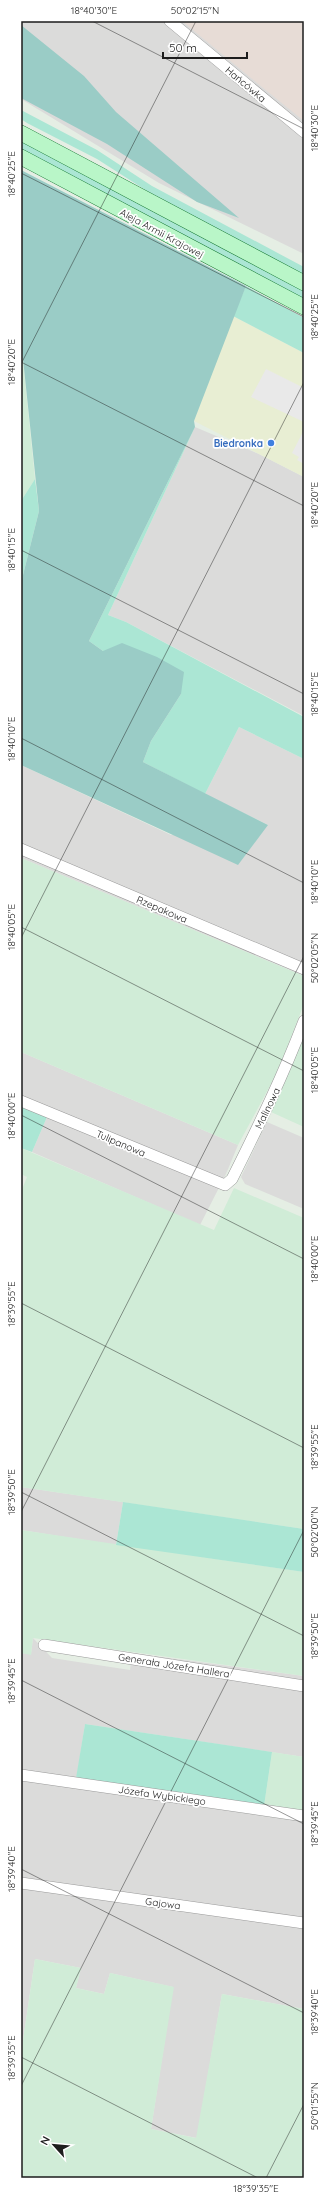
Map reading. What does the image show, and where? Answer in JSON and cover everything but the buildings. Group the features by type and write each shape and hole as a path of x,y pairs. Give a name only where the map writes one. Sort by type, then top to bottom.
{"main road":[{"path":"24,133 304,283"},
{"name":"Aleja Armii Krajowej","path":"21,157 304,307"}],"street":[{"name":"Hańcówka","path":"170,21 304,132"},
{"name":"Rzepakowa","path":"21,849 304,969"},
{"name":"Malinowa","path":"221,1185 228,1184 232,1179 284,1072 303,1025"},
{"name":"Tulipanowa","path":"21,1101 221,1185"},
{"name":"Generała Józefa Hallera","path":"44,1645 304,1686"},
{"name":"Józefa Wybickiego","path":"21,1775 304,1816"},
{"name":"Gajowa","path":"21,1883 304,1923"}],"shaded area":[{"path":"21,21 304,21 304,254 159,183 21,99"},
{"path":"182,21 304,21 304,121 251,78"},
{"path":"21,25 84,76 116,112 239,218 197,202 107,144 21,98"},
{"path":"21,110 97,150 152,186 304,267 304,275 147,191 97,159 27,123 21,119"},
{"path":"21,140 304,290 304,300 21,150"},
{"path":"21,170 246,286 194,421 195,427 89,641 103,651 122,643 157,657 184,672 181,694 151,741 143,762 268,825 238,865 21,765 21,583 39,511 21,340"},
{"path":"246,286 304,318 304,353 233,316"},
{"path":"233,316 304,353 304,477 194,421"},
{"path":"21,340 35,479 21,501"},
{"path":"266,369 304,388 304,422 251,397"},
{"path":"195,427 259,454 304,477 304,716 126,622 108,615"},
{"path":"195,427 108,615 126,622 304,717 304,759 239,727 205,794 143,762 151,741 181,694 103,651 89,641"},
{"path":"304,430 304,464 297,460 299,457 292,453"},
{"path":"35,479 39,511 21,583 21,501"},
{"path":"239,727 304,759 304,976 21,858 21,765 171,835 268,825 205,794"},
{"path":"21,858 304,976 304,1004 278,1071 238,1145 21,1052"},
{"path":"304,1037 304,1127 271,1112"},
{"path":"21,1052 238,1145 226,1174 200,1225 32,1152 47,1117 21,1106"},
{"path":"21,1106 47,1117 32,1152 21,1148"},
{"path":"267,1122 304,1138 304,1209 245,1184 241,1177"},
{"path":"21,1148 214,1230 234,1188 304,1218 304,1529 21,1487 21,1192 27,1177 21,1174"},
{"path":"21,1487 123,1502 116,1545 21,1530"},
{"path":"123,1502 304,1529 304,1572 116,1545"},
{"path":"21,1530 304,1572 304,1676 33,1638 31,1655 21,1653"},
{"path":"33,1638 52,1658 130,1670 132,1653 304,1676 304,1757 85,1724 75,1788 304,1822 304,2009 222,1994 197,2138 151,2129 173,1987 110,1973 104,1994 76,1988 81,1968 35,1959 21,2054 21,1653 31,1654"},
{"path":"85,1724 272,1752 264,1806 76,1778"},
{"path":"272,1752 304,1757 304,1811 264,1806"},
{"path":"35,1959 81,1968 76,1988 104,1994 110,1973 174,1987 151,2129 196,2138 222,1994 304,2009 304,2178 21,2178 21,2054"}],"place":[{"name":"Biedronka","path":"271,443"}]}
